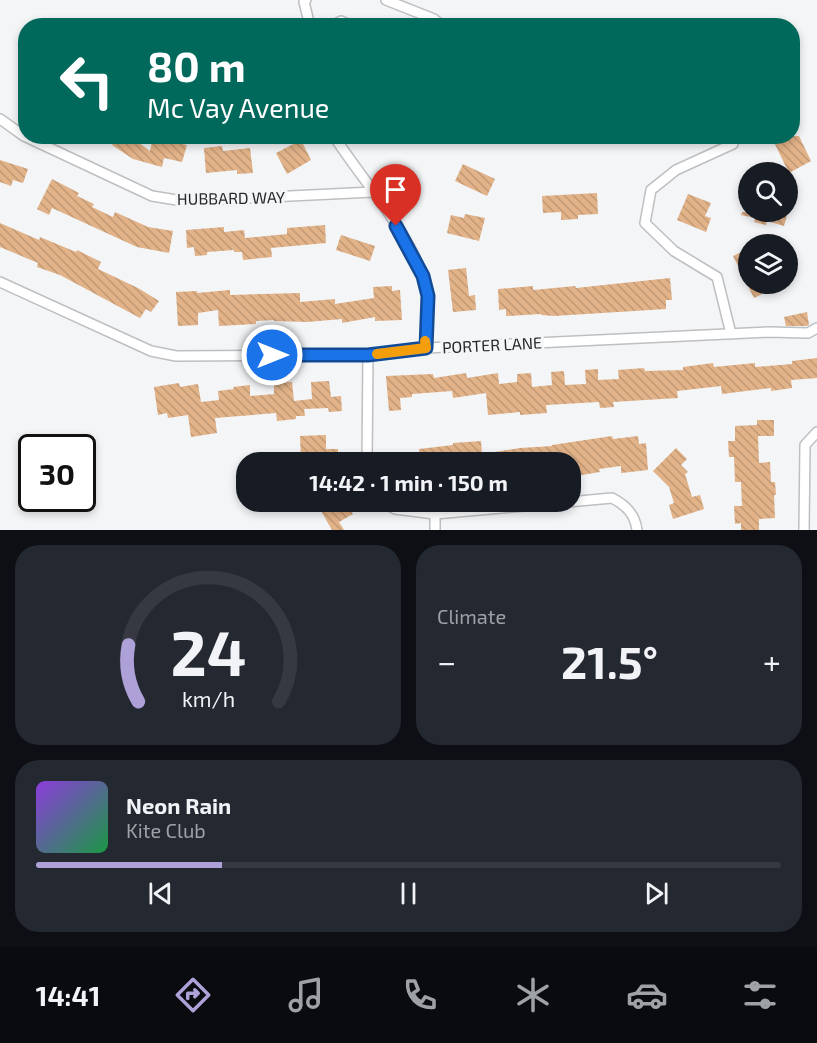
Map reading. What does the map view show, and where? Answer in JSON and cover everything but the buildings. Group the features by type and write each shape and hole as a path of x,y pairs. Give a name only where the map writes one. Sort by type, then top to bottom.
{"street":[{"path":"306,0 304,2 308,18"},
{"path":"386,0 431,18"},
{"name":"HUBBARD WAY","path":"0,119 18,132"},
{"name":"HUBBARD WAY","path":"41,144 153,196 183,201 373,192"},
{"path":"340,144 396,226 423,276 428,296 426,348"},
{"path":"731,334 717,278 674,251 645,223 651,190 676,170 733,144"},
{"name":"PORTER LANE","path":"0,282 152,351 176,356 368,355 426,348 769,332 808,333 817,327"},
{"path":"367,452 368,355"},
{"path":"804,530 805,445 817,432"},
{"path":"419,512 435,514 612,498 626,505 636,523 637,530"},
{"path":"435,514 435,530"}],"slow traffic":[{"path":"377,354 426,348 425,341"}],"route":[{"path":"272,355 368,355 426,348 428,296 423,276 396,226"}]}
